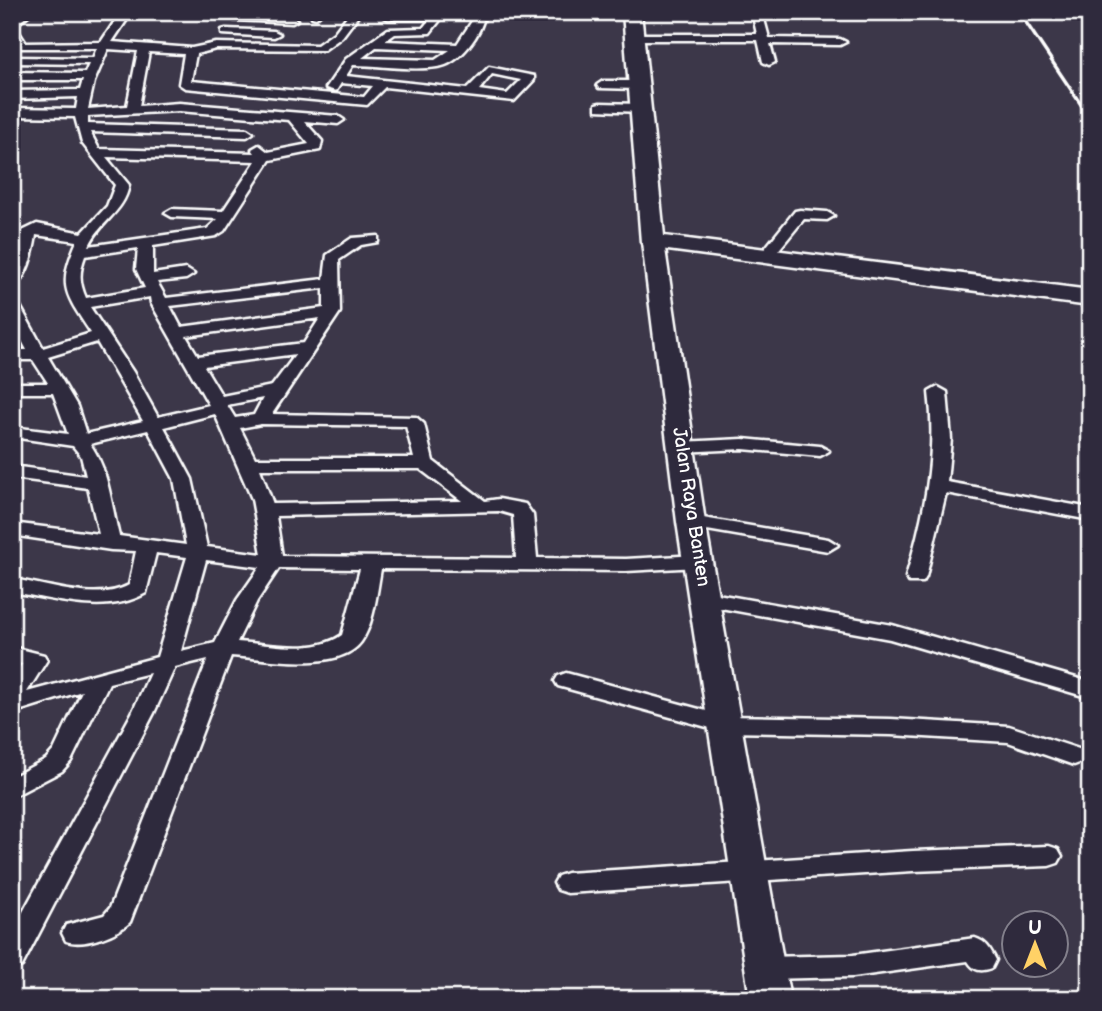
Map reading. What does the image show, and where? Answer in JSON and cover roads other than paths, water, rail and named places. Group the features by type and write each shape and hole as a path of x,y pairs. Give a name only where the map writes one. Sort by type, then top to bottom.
{"main road":[{"name":"Jalan Raya Banten","path":"632,12 640,37 638,85 653,242 691,522 770,999"},
{"path":"653,242 1090,298"}],"street":[{"path":"27,12 12,27 17,47 102,45 192,51 216,46 320,48 338,35 356,12"},
{"path":"12,958 120,761 167,660 198,554 183,479 154,423 80,304 72,285 72,270 82,245 121,196 122,185 95,153 82,128 80,113 102,45 127,12"},
{"path":"757,12 769,62"},
{"path":"350,61 437,64 471,34 481,13 438,16 384,14"},
{"path":"384,14 393,21 392,31"},
{"path":"216,46 241,15 292,20"},
{"path":"310,119 350,61 392,31 426,31 438,16"},
{"path":"226,32 274,34"},
{"path":"640,37 840,42"},
{"path":"376,44 458,47"},
{"path":"132,110 144,48"},
{"path":"179,107 192,51"},
{"path":"12,60 95,61"},
{"path":"254,88 265,73"},
{"path":"12,76 92,76"},
{"path":"337,79 471,92"},
{"path":"185,84 254,88 367,101 382,83"},
{"path":"603,85 638,85"},
{"path":"12,95 86,93"},
{"path":"12,112 80,113 179,107 338,120"},
{"path":"600,107 640,108"},
{"path":"235,113 265,157"},
{"path":"95,153 265,157 315,147 316,141 294,118"},
{"path":"82,128 247,133"},
{"path":"12,242 29,231 44,228 82,245 146,244 211,233 228,215 265,157"},
{"path":"172,214 228,215"},
{"path":"767,255 800,214 827,216"},
{"path":"12,282 27,248 29,231"},
{"path":"261,419 332,312 332,258 358,241 373,239"},
{"path":"75,933 112,923 121,915 223,648 247,600 273,562 264,510 250,464 231,424 217,405 154,291 144,269 146,244"},
{"path":"154,291 186,274"},
{"path":"80,304 154,291 331,283"},
{"path":"176,333 332,312"},
{"path":"15,314 59,388 79,441 90,456 99,484 111,544"},
{"path":"12,355 38,355 100,336"},
{"path":"194,362 309,347"},
{"path":"12,388 59,388"},
{"path":"12,432 79,441 278,390"},
{"path":"916,577 938,486 941,427 938,392"},
{"path":"231,424 261,419 410,421 415,424 424,463"},
{"path":"681,447 743,444 820,451"},
{"path":"250,464 424,463 481,507"},
{"path":"12,472 99,484"},
{"path":"938,486 1090,514"},
{"path":"264,510 499,505 518,508 523,514 527,563"},
{"path":"691,522 828,545"},
{"path":"12,529 111,544 273,562 626,565 698,561"},
{"path":"12,585 107,599 129,596 139,588 147,548"},
{"path":"12,705 100,678 223,648 306,654 335,650 352,639 364,602 372,561"},
{"path":"706,600 892,632 1090,690"},
{"path":"12,654 36,660 12,698"},
{"path":"12,788 54,765 63,755 100,678"},
{"path":"565,681 725,724 891,727 1009,734 1074,756"},
{"path":"567,883 1049,856"},
{"path":"765,968 853,966 975,949 982,960"}],"railway":[{"path":"1019,12 1090,118"}]}
